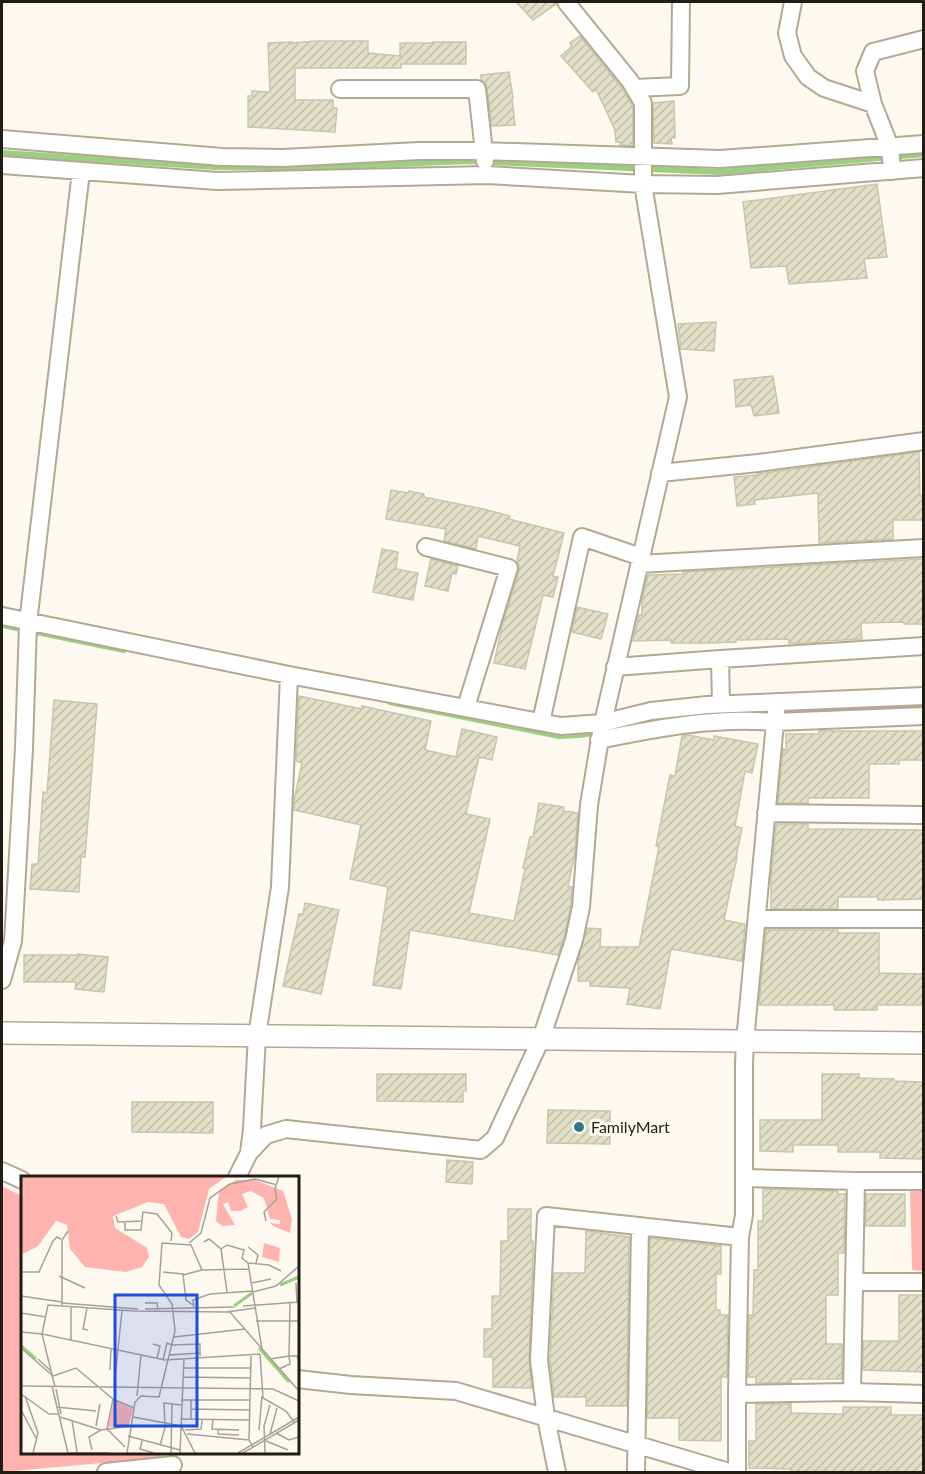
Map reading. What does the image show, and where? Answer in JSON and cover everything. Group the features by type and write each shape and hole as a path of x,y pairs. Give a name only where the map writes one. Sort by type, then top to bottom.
{"street":[{"path":"238,1176 249,1153 266,1135 286,1129 481,1150 495,1138 541,1039 574,940 582,897 589,805 601,731 678,397 643,170 643,103 630,81 566,2"},
{"path":"634,88 680,86 681,2"},
{"path":"793,2 787,33 793,57 808,77 824,88 873,104"},
{"path":"891,158 865,71 873,52 924,39"},
{"path":"340,89 477,89 485,162"},
{"path":"2,139 220,168 283,158 418,151 485,162 643,170 720,159 891,158 924,168"},
{"path":"2,165 81,171 485,162 643,170 717,185 891,158 924,144"},
{"path":"2,980 13,941 28,629 81,171"},
{"path":"660,473 758,463 924,441"},
{"path":"541,722 582,537 640,560 924,548"},
{"path":"426,547 509,568 466,707"},
{"path":"2,616 28,629 289,681 466,707 561,726 601,731 755,721 776,712 924,696"},
{"path":"615,667 924,646"},
{"path":"720,659 721,704"},
{"path":"249,1153 257,1036 280,887 289,681"},
{"path":"601,731 651,711 721,704 776,712 924,716"},
{"path":"737,1473 740,1237 744,1215 745,1041 776,712"},
{"path":"766,813 924,815"},
{"path":"757,919 924,920"},
{"path":"2,1033 924,1043"},
{"path":"2,1171 21,1180"},
{"path":"744,1178 924,1181"},
{"path":"852,1392 856,1181"},
{"path":"557,1473 546,1418 539,1360 546,1216 740,1237"},
{"path":"636,1473 640,1226"},
{"path":"854,1282 924,1282"},
{"path":"298,1379 351,1385 456,1391 729,1473"},
{"path":"737,1394 852,1392 924,1394"},
{"path":"106,1473 173,1463"}],"shaded area":[{"path":"2,1186 21,1196 21,1453 164,1453 158,1458 2,1472"},
{"path":"910,1186 923,1186 923,1271 912,1270"}],"building":[{"path":"516,2 556,2 556,4 533,20"},
{"path":"580,36 621,87 633,106 633,146 620,145 620,142 616,142 615,130 596,89 593,92 561,56 572,46 570,43"},
{"path":"368,41 368,53 400,56 400,43 466,42 466,64 401,64 401,68 295,68 295,100 333,100 333,108 337,108 335,132 248,127 248,96 252,96 252,91 270,92 268,43"},
{"path":"509,72 515,125 492,126 487,88 481,80 481,75"},
{"path":"674,101 675,138 671,138 672,144 654,143 653,103"},
{"path":"877,184 887,257 864,259 867,278 789,284 786,266 751,268 743,202"},
{"path":"716,322 714,351 681,349 678,324"},
{"path":"773,376 779,413 754,416 751,405 736,407 734,380"},
{"path":"919,452 920,496 924,496 924,520 893,520 893,539 819,543 818,493 754,500 755,504 737,506 734,477"},
{"path":"391,490 424,494 424,497 483,509 510,516 509,519 564,533 553,576 558,577 553,597 543,595 525,669 494,663 502,626 519,571 517,561 520,546 478,536 476,549 444,541 446,529 386,519"},
{"path":"382,549 398,552 396,569 418,573 413,600 373,592"},
{"path":"431,559 458,566 456,574 452,573 448,591 425,586"},
{"path":"924,559 924,624 861,623 862,639 806,643 789,643 789,639 708,643 671,643 671,640 633,641 639,615 642,615 642,600 648,575"},
{"path":"577,607 608,614 601,639 572,632"},
{"path":"299,696 362,709 362,706 431,721 425,750 456,757 462,729 497,737 492,760 479,757 466,814 490,819 469,913 514,921 525,869 523,868 530,837 533,837 539,803 564,807 563,811 578,813 575,853 568,886 572,887 571,905 558,955 410,930 401,989 373,985 388,887 350,879 361,825 294,810 302,763 296,761"},
{"path":"54,700 97,704 85,857 81,857 79,892 30,889 32,864 38,864 43,792 47,793"},
{"path":"819,731 924,731 924,760 899,760 899,764 869,764 869,798 808,798 808,803 778,803 783,749 786,750 786,734 819,734"},
{"path":"682,736 714,740 714,736 758,744 752,773 745,771 735,826 742,828 724,920 745,924 742,961 671,949 660,1009 627,1004 630,988 590,986 590,981 578,981 578,960 587,928 601,929 600,947 639,947 659,847 656,846 670,775 675,776"},
{"path":"777,824 808,824 808,829 924,830 924,899 878,900 878,897 838,897 838,909 771,909 771,876"},
{"path":"305,903 339,910 321,994 283,986 299,914 303,914"},
{"path":"766,930 838,930 838,933 879,933 879,973 924,974 924,1002 921,1002 921,1005 877,1005 877,1010 834,1010 834,1005 759,1005"},
{"path":"78,954 108,957 104,992 75,989 76,982 24,982 24,955"},
{"path":"377,1074 466,1074 466,1091 463,1091 463,1102 377,1101"},
{"path":"822,1074 859,1074 859,1078 924,1082 924,1159 880,1158 880,1152 838,1152 838,1145 793,1145 793,1152 760,1151 760,1120 822,1120"},
{"path":"132,1102 213,1102 213,1133 132,1132"},
{"name":"FamilyMart","path":"548,1110 610,1111 610,1144 547,1143"},
{"path":"447,1160 473,1162 472,1184 446,1182"},
{"path":"763,1189 838,1191 838,1194 845,1194 844,1253 838,1253 838,1295 826,1295 826,1344 842,1344 842,1379 791,1379 791,1383 756,1383 756,1377 748,1377 749,1315 753,1315 754,1270 758,1270 758,1221 763,1221"},
{"path":"866,1194 905,1194 905,1226 866,1226"},
{"path":"508,1209 531,1209 533,1258 529,1360 532,1388 493,1387 493,1357 484,1357 484,1329 492,1329 492,1296 500,1296 501,1241 508,1241"},
{"path":"586,1231 629,1237 627,1406 586,1406 586,1397 554,1397 550,1360 554,1273 585,1273"},
{"path":"650,1238 721,1246 721,1274 716,1274 716,1310 720,1310 720,1315 728,1315 727,1377 721,1377 721,1441 679,1440 679,1418 647,1418"},
{"path":"899,1295 924,1295 924,1372 863,1370 863,1341 899,1341"},
{"path":"756,1404 791,1404 791,1413 843,1414 843,1407 891,1407 891,1415 924,1415 924,1473 791,1473 791,1469 749,1468 749,1441 756,1441"}],"waterway":[{"path":"2,153 215,167 325,167 469,161 720,172 924,154"},
{"path":"2,625 124,650"},
{"path":"390,702 559,736 599,732"},
{"path":"748,713 924,705"},
{"path":"626,726 684,717"}],"place":[{"name":"FamilyMart","path":"579,1127"}]}
